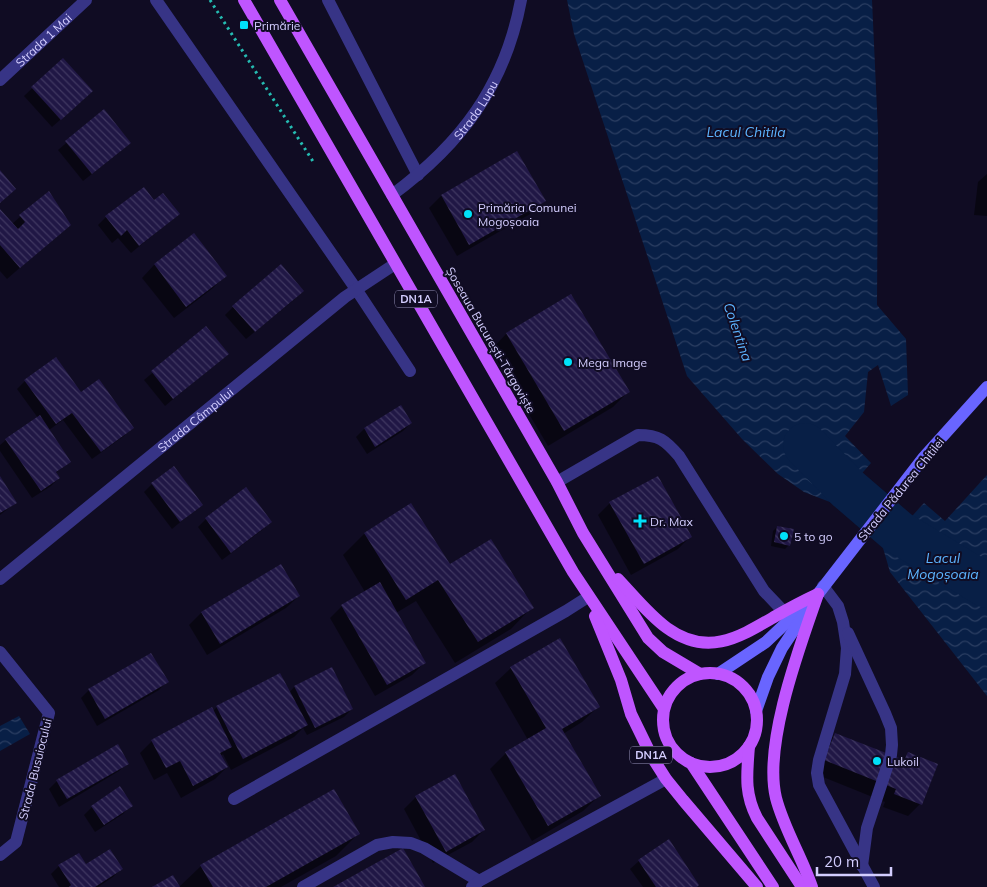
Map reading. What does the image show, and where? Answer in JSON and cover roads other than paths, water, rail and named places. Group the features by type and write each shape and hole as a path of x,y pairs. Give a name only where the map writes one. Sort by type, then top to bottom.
{"main road":[{"name":"DN1A","path":"244,0 588,597 664,709"},
{"name":"Șoseaua București-Târgoviște","path":"280,0 598,557 648,638 663,652 700,674"},
{"name":"Strada Pădurea Chitilei","path":"756,711 782,648 821,590 924,457 987,387"},
{"path":"598,557 660,622 679,635 692,640 706,642 731,640 821,590"},
{"name":"Strada Pădurea Chitilei","path":"718,674 766,642 821,590"},
{"path":"812,887 782,817 776,798 773,778 774,756 784,707 799,649 821,590"},
{"name":"DN1A","path":"588,597 642,739 666,779 757,887"},
{"name":"DN1A","path":"749,746 740,756 729,763 716,767 703,767 690,763 670,747 664,735 662,722 664,709 669,697 677,686 688,678 700,674 718,674 732,678 743,687 751,698 756,711"},
{"path":"756,711 757,723 749,746 746,778 747,792 756,818 802,887"},
{"name":"DN1A","path":"690,763 773,887"}],"street":[{"name":"Strada 1 Mai","path":"0,80 86,0"},
{"path":"156,0 356,289 410,371"},
{"path":"328,0 418,175"},
{"name":"Strada Lupu","path":"392,195 443,153 474,116 490,89 514,30 521,0"},
{"name":"Strada Câmpului","path":"0,579 356,289 395,264"},
{"path":"556,482 638,435 653,435 668,443 764,591 784,612"},
{"path":"821,590 838,606 843,622 885,712 890,728 891,755 867,828 862,866"},
{"path":"234,799 588,597"},
{"path":"843,622 847,648 845,674 817,772 819,785 874,887"},
{"name":"Strada Busuiocului","path":"0,652 49,713 16,842 0,855"},
{"path":"303,887 376,845 393,842 424,848 476,884 666,779"}],"water":[{"name":"Lacul Chitila","path":"567,0 872,0 878,132 877,305 906,339 908,395 891,406 878,365 868,372 864,412 845,436 871,463 835,504 804,492 778,474 742,439 687,376 574,34"},
{"name":"Lacul Mogoșoaia","path":"987,475 987,696 890,572 883,548 924,503 945,521"},
{"path":"19,716 30,734 0,751 0,726"}],"waterway":[{"name":"Colentina","path":"805,445 848,489 898,532 987,586"}],"place":[{"name":"Primărie","path":"244,25"},
{"name":"Primăria Comunei Mogoșoaia","path":"468,214"},
{"name":"Mega Image","path":"568,362"},
{"name":"Dr. Max","path":"640,521"},
{"name":"5 to go","path":"784,536"},
{"name":"Lukoil","path":"877,761"}]}
